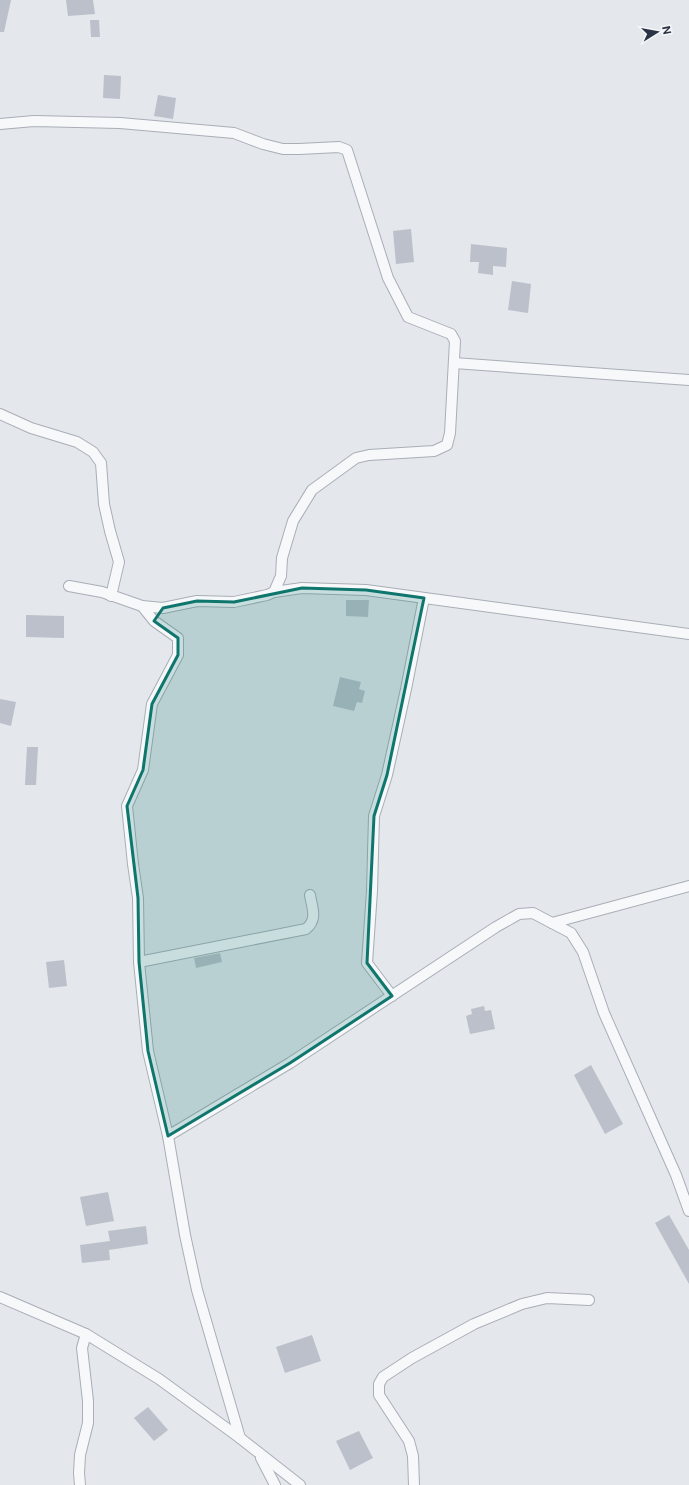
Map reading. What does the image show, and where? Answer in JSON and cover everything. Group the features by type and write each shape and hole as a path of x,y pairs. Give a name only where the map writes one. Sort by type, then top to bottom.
{"street":[{"path":"0,124 34,121 120,123 234,133 263,144 283,149 299,150 339,147 347,150 388,278 408,317 451,334 455,341 450,433 447,445 434,451 369,455 356,458 312,490 293,521 282,558 281,576 274,592"},
{"path":"454,364 689,380"},
{"path":"0,414 31,428 77,442 93,452 101,463 104,484 104,504 119,562 111,596"},
{"path":"69,586 102,592 142,606 163,608 197,601 234,602 267,595 274,592 302,588 366,590 689,634"},
{"path":"392,996 367,963 372,891 374,816 387,775 424,598"},
{"path":"142,606 154,621 178,638 178,655 152,704 143,770 127,806 138,898 139,962 148,1051 168,1136 185,1234 197,1290 240,1438"},
{"path":"154,621 163,608"},
{"path":"552,923 689,886"},
{"path":"139,962 306,929 311,925 314,918 310,895"},
{"path":"168,1136 290,1063 519,914 533,913 571,933 583,952 604,1013 676,1175 689,1211"},
{"path":"0,1297 86,1334 159,1379 203,1413 240,1438 300,1485"},
{"path":"414,1485 413,1456 409,1441 379,1395 379,1384 384,1377 412,1358 474,1324 522,1304 547,1298 589,1300"},
{"path":"80,1485 80,1455 88,1423 88,1401 82,1348 86,1334"},
{"path":"259,1454 275,1485"}],"highlighted area":[{"path":"302,588 366,590 424,598 387,775 374,816 367,963 392,996 290,1063 168,1136 148,1051 139,962 138,898 127,806 143,770 152,704 178,655 178,638 154,621 163,608 197,601 234,602"}],"building":[{"path":"0,0 11,0 4,32 0,32"},
{"path":"66,0 93,0 95,14 68,16"},
{"path":"90,20 99,20 100,37 91,37"},
{"path":"104,75 121,76 120,99 103,98"},
{"path":"158,95 176,98 173,119 154,116"},
{"path":"411,229 414,262 396,264 393,231"},
{"path":"471,244 507,248 506,267 493,266 493,275 478,273 479,262 470,262"},
{"path":"512,281 531,284 528,313 508,310"},
{"path":"346,600 369,600 368,617 346,616"},
{"path":"26,615 64,616 64,638 26,637"},
{"path":"340,677 361,682 359,689 365,691 362,703 357,702 354,711 333,706"},
{"path":"0,699 16,702 11,726 0,723"},
{"path":"27,747 38,747 36,785 25,785"},
{"path":"220,953 222,962 196,968 194,958"},
{"path":"64,960 67,986 49,988 46,962"},
{"path":"484,1006 485,1011 491,1010 495,1029 470,1034 466,1016 472,1014 471,1009"},
{"path":"591,1065 623,1124 605,1134 574,1075"},
{"path":"108,1192 114,1221 86,1226 80,1197"},
{"path":"669,1215 689,1250 689,1284 655,1223"},
{"path":"146,1226 148,1244 109,1250 110,1260 82,1263 80,1245 110,1241 108,1231"},
{"path":"312,1335 321,1361 285,1373 276,1347"},
{"path":"148,1407 168,1430 154,1441 134,1418"},
{"path":"359,1431 373,1458 350,1470 336,1441"}]}
